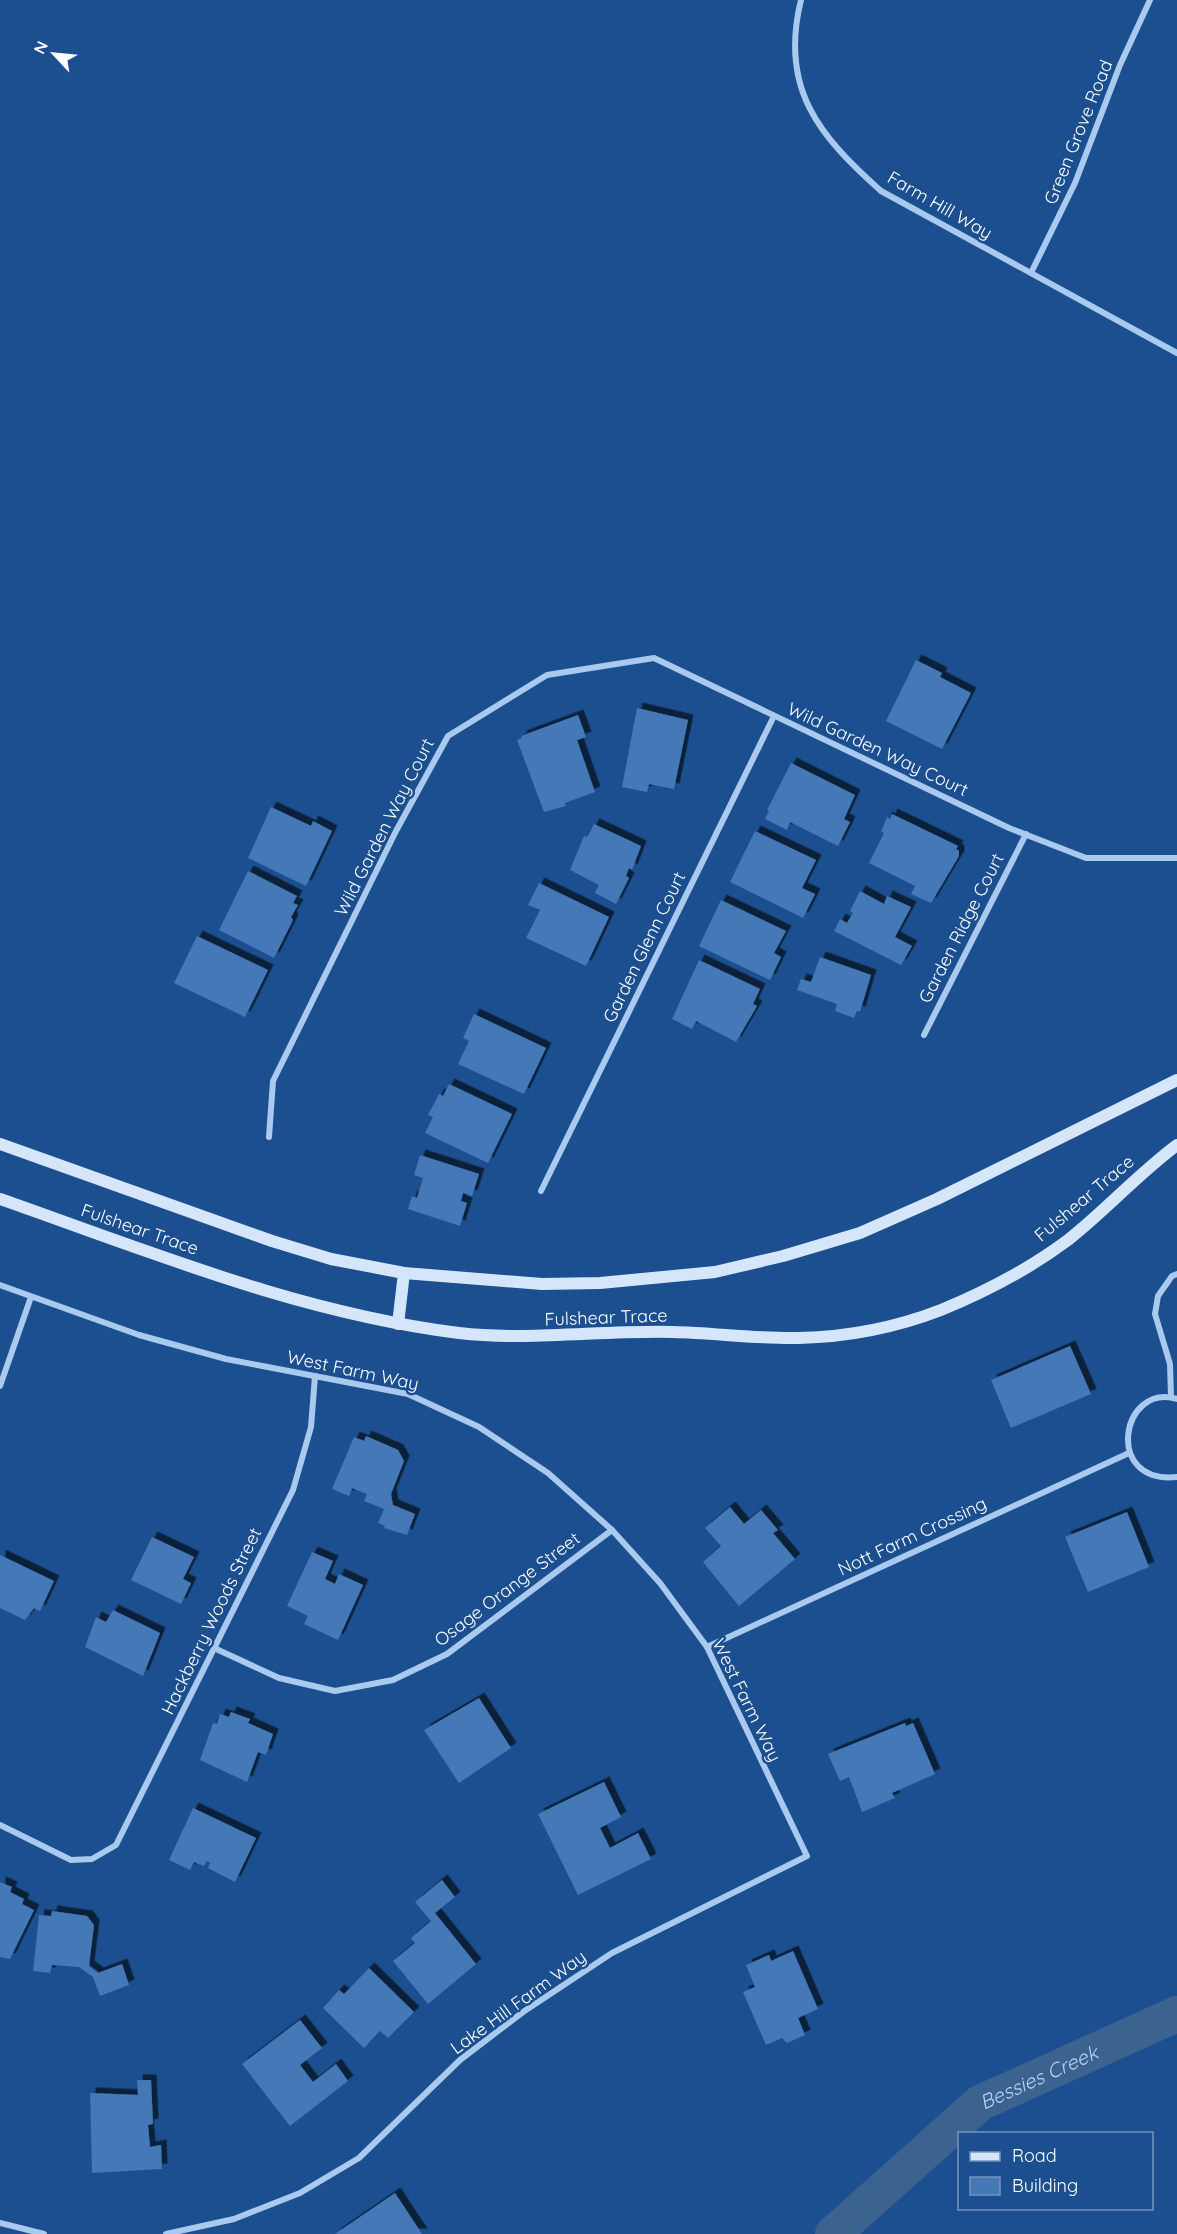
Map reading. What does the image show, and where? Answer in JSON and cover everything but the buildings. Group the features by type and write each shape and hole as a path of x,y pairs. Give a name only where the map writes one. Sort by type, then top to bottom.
{"street":[{"name":"Farm Hill Way","path":"801,0 794,26 795,61 805,101 820,129 843,158 881,191 1177,353"},
{"name":"Green Grove Road","path":"1031,273 1075,183 1120,65 1150,0"},
{"name":"Wild Garden Way Court","path":"269,1137 273,1082 396,831 448,736 547,675 654,658 1010,828 1086,858 1177,858"},
{"name":"Garden Glenn Court","path":"541,1191 774,716"},
{"name":"Garden Ridge Court","path":"924,1035 1026,834"},
{"name":"Fulshear Trace","path":"0,1144 272,1241 331,1259 404,1273 542,1284 600,1284 714,1272 783,1256 860,1233 918,1208 1177,1080"},
{"name":"Fulshear Trace","path":"0,1199 261,1291 315,1306 398,1324 462,1333 539,1338 663,1332 802,1338 847,1334 898,1323 948,1306 1029,1266 1068,1240 1135,1178 1177,1145"},
{"path":"398,1324 404,1273"},
{"path":"1177,1274 1172,1276 1158,1296 1155,1314 1170,1364 1174,1398 1156,1398 1139,1408 1131,1419 1127,1431 1129,1453 1143,1470 1155,1476 1177,1477"},
{"name":"West Farm Way","path":"0,1285 138,1335 226,1359 408,1394 479,1427 548,1473 612,1530 660,1583 706,1647 807,1856"},
{"path":"0,1386 31,1297"},
{"name":"Hackberry Woods Street","path":"0,1826 71,1860 92,1859 116,1845 292,1491 312,1427 315,1376"},
{"name":"Nott Farm Crossing","path":"706,1647 1129,1453"},
{"name":"Osage Orange Street","path":"214,1648 279,1678 334,1691 393,1680 447,1654 612,1530"},
{"name":"Lake Hill Farm Way","path":"166,2234 234,2219 300,2193 359,2158 460,2060 523,2012 612,1953 807,1856"},
{"path":"0,2223 44,2234"}],"waterway":[{"name":"Bessies Creek","path":"833,2234 980,2103 1177,2014"}]}
